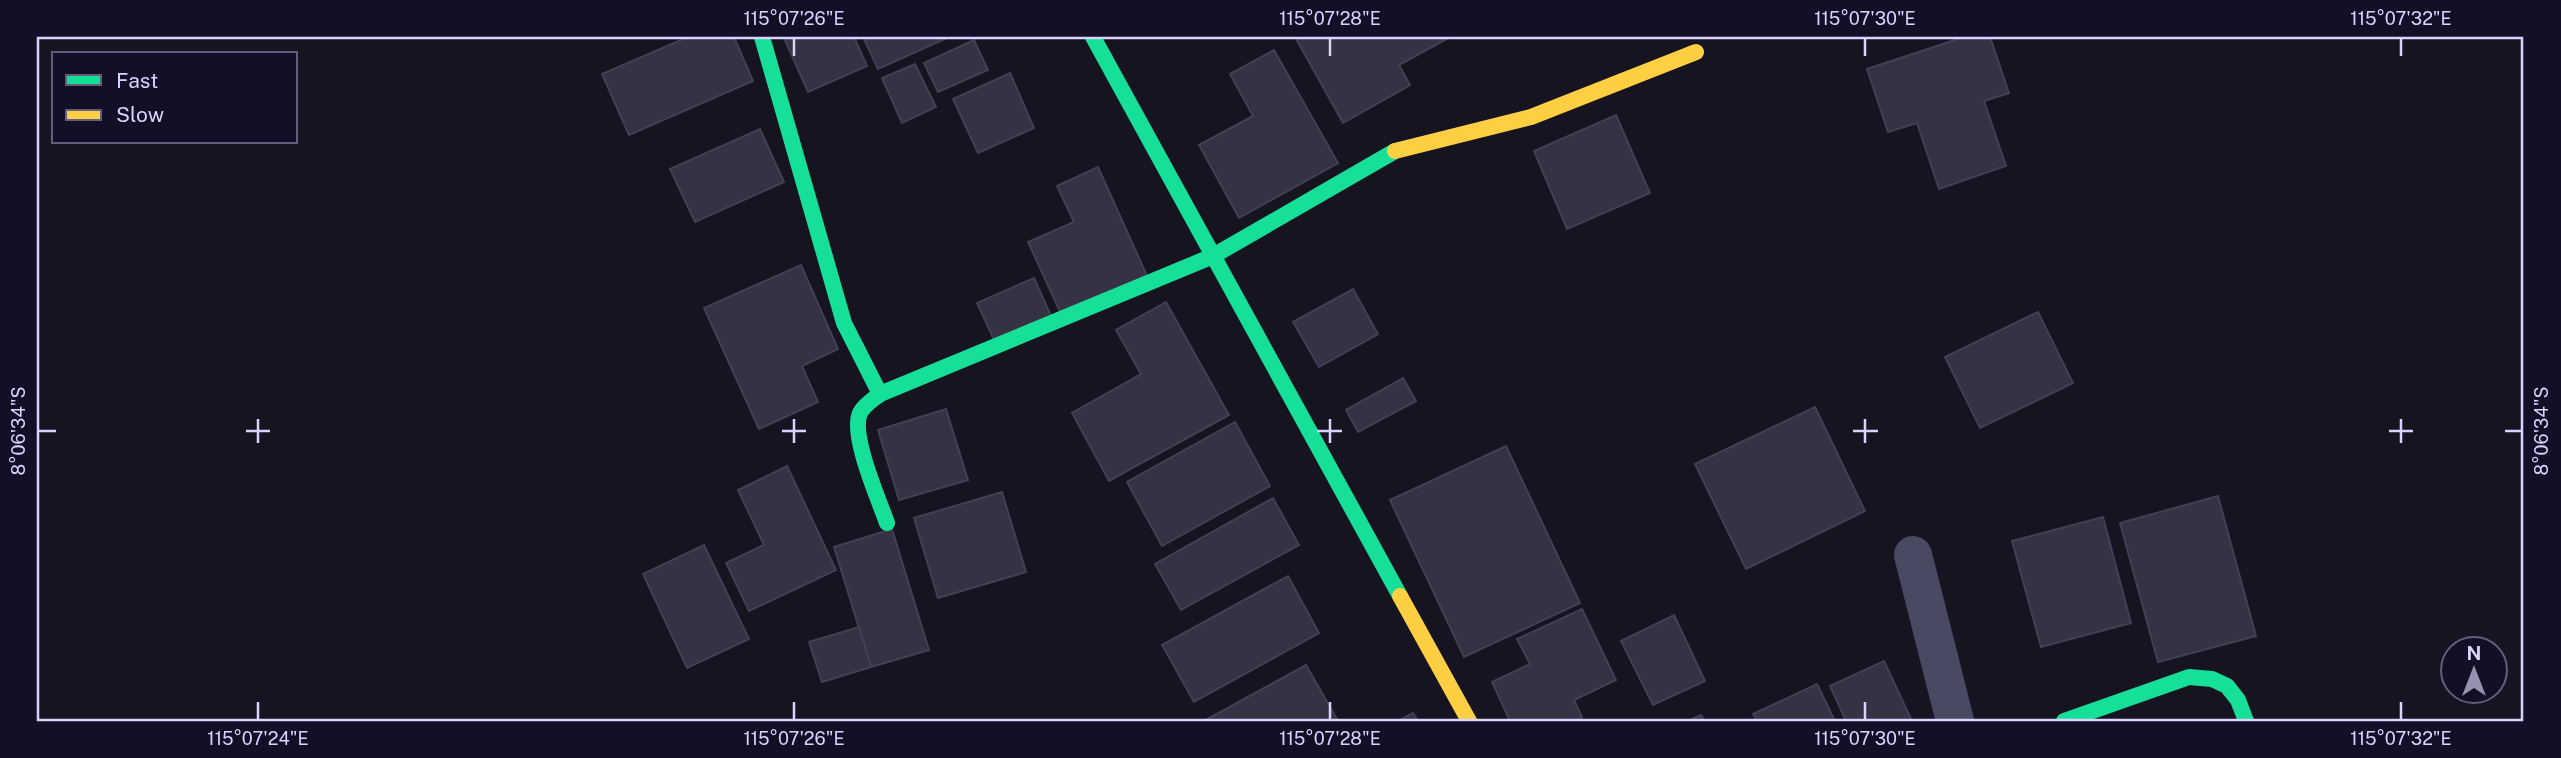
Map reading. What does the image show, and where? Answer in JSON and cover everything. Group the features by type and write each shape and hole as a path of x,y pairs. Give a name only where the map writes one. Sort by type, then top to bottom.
{"street":[{"path":"762,37 844,323 880,394"},
{"path":"1093,37 1469,721"},
{"path":"887,523 861,446 858,428 860,413 880,394 1213,256 1396,150 1427,139 1461,135 1531,117 1696,52"},
{"path":"1913,555 1955,721"},
{"path":"2064,721 2189,677 2209,676 2226,684 2239,699 2246,721"}],"building":[{"path":"688,37 734,37 753,81 629,135 602,74"},
{"path":"854,37 867,66 808,92 784,38"},
{"path":"863,37 949,37 878,69"},
{"path":"1295,37 1450,37 1399,65 1410,85 1343,123"},
{"path":"1964,37 1990,37 2009,93 1984,101 2006,166 1939,189 1917,123 1888,132 1867,69"},
{"path":"974,40 988,70 938,92 924,63"},
{"path":"1274,50 1338,163 1239,218 1199,145 1253,116 1230,74"},
{"path":"915,64 936,107 902,123 882,78"},
{"path":"1010,73 1034,128 978,153 953,99"},
{"path":"1616,115 1650,193 1567,229 1534,151"},
{"path":"760,129 784,182 695,222 670,169"},
{"path":"1098,167 1148,278 1062,316 1028,242 1074,222 1057,186"},
{"path":"801,265 838,349 802,366 818,402 759,429 704,308"},
{"path":"1034,278 1051,316 995,342 977,303"},
{"path":"1353,289 1378,334 1319,367 1293,322"},
{"path":"1166,302 1229,415 1109,481 1072,413 1141,374 1116,330"},
{"path":"2038,312 2073,383 1980,428 1945,357"},
{"path":"1403,378 1416,401 1358,432 1346,410"},
{"path":"1815,407 1865,511 1746,569 1695,464"},
{"path":"946,409 968,480 899,500 878,430"},
{"path":"1235,422 1270,486 1162,546 1127,482"},
{"path":"1506,446 1580,603 1464,657 1390,500"},
{"path":"787,466 836,570 749,611 726,563 764,545 738,490"},
{"path":"1002,492 1026,572 938,598 914,518"},
{"path":"2218,496 2256,636 2158,662 2120,523"},
{"path":"1273,498 1299,545 1181,610 1155,564"},
{"path":"2103,517 2131,623 2041,647 2012,541"},
{"path":"892,529 929,650 871,667 834,547"},
{"path":"704,545 749,639 687,668 643,574"},
{"path":"1288,576 1319,633 1194,702 1162,645"},
{"path":"1582,609 1616,680 1574,700 1582,717 1573,721 1510,721 1492,682 1530,664 1517,639"},
{"path":"1674,615 1705,681 1653,705 1621,641"},
{"path":"859,627 871,667 822,682 809,642"},
{"path":"1884,661 1912,721 1846,721 1830,686"},
{"path":"1306,665 1338,721 1204,721"},
{"path":"1817,684 1835,721 1757,721 1753,714"},
{"path":"1413,713 1418,721 1398,721"},
{"path":"1701,715 1704,721 1688,721"}],"traffic: fast":[{"path":"762,37 844,323 880,394"},
{"path":"1093,37 1400,596"},
{"path":"887,523 862,451 858,423 862,410 880,394 1213,256 1395,151"},
{"path":"2064,721 2189,677 2212,679 2227,686 2238,700 2246,721"}],"traffic: slow":[{"path":"1395,151 1531,117 1696,52"},
{"path":"1400,596 1469,721"}]}
